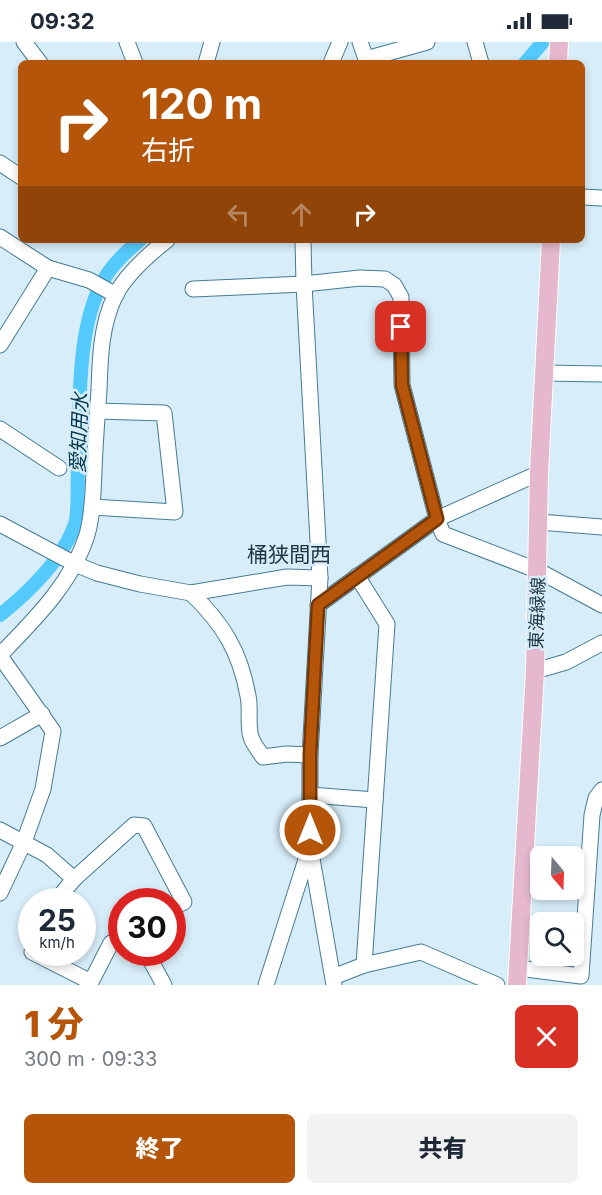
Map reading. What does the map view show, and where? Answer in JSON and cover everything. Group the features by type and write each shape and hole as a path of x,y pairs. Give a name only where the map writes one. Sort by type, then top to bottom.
{"main road":[{"path":"558,60 559,42"},
{"name":"東海緑線","path":"517,977 535,671 540,474 551,243"}],"street":[{"path":"24,42 38,60"},
{"path":"127,42 134,60"},
{"path":"207,60 212,42"},
{"path":"332,60 340,42"},
{"path":"360,42 366,58 427,42"},
{"path":"475,42 480,60"},
{"path":"0,163 18,175"},
{"path":"585,197 602,198"},
{"path":"0,237 21,244 48,268 88,280 116,295"},
{"path":"0,893 24,842 43,789 53,731 0,656 64,583 87,534 92,507 101,345 107,318 116,295 139,266 164,243"},
{"path":"303,243 320,578 310,755 310,847 333,981 364,965 421,952 497,985"},
{"path":"0,345 48,268"},
{"path":"193,290 304,284 360,278 385,279 394,285 401,297 402,385 437,519 443,534 539,571 602,605"},
{"path":"545,373 602,374"},
{"path":"92,507 175,512 164,413 97,411"},
{"path":"0,429 59,468"},
{"path":"318,605 437,519 540,474"},
{"path":"539,522 602,527"},
{"path":"0,524 97,573 140,584 191,593 287,577 320,578"},
{"path":"357,576 387,624 364,965"},
{"path":"191,593 212,613 227,633 241,665 249,698 250,736 263,757 287,754 310,755"},
{"path":"0,639 28,625"},
{"path":"535,671 566,662 602,643"},
{"path":"0,738 42,714"},
{"path":"517,977 581,976 591,815 596,798 602,790"},
{"path":"310,795 375,800"},
{"path":"67,888 134,825 144,826 177,888"},
{"path":"0,830 47,855 74,879"},
{"path":"266,985 310,847"},
{"path":"60,966 91,982 108,949"},
{"path":"154,966 164,985"}],"waterway":[{"name":"愛知用水","path":"528,60 543,42"},
{"name":"愛知用水","path":"0,615 44,574 62,550 75,524 81,370 89,318 106,276 137,243"}],"district":[{"name":"桶狭間西","path":"289,554"}],"route":[{"path":"310,830 310,755 318,605 437,519 402,385 401,327"}]}
